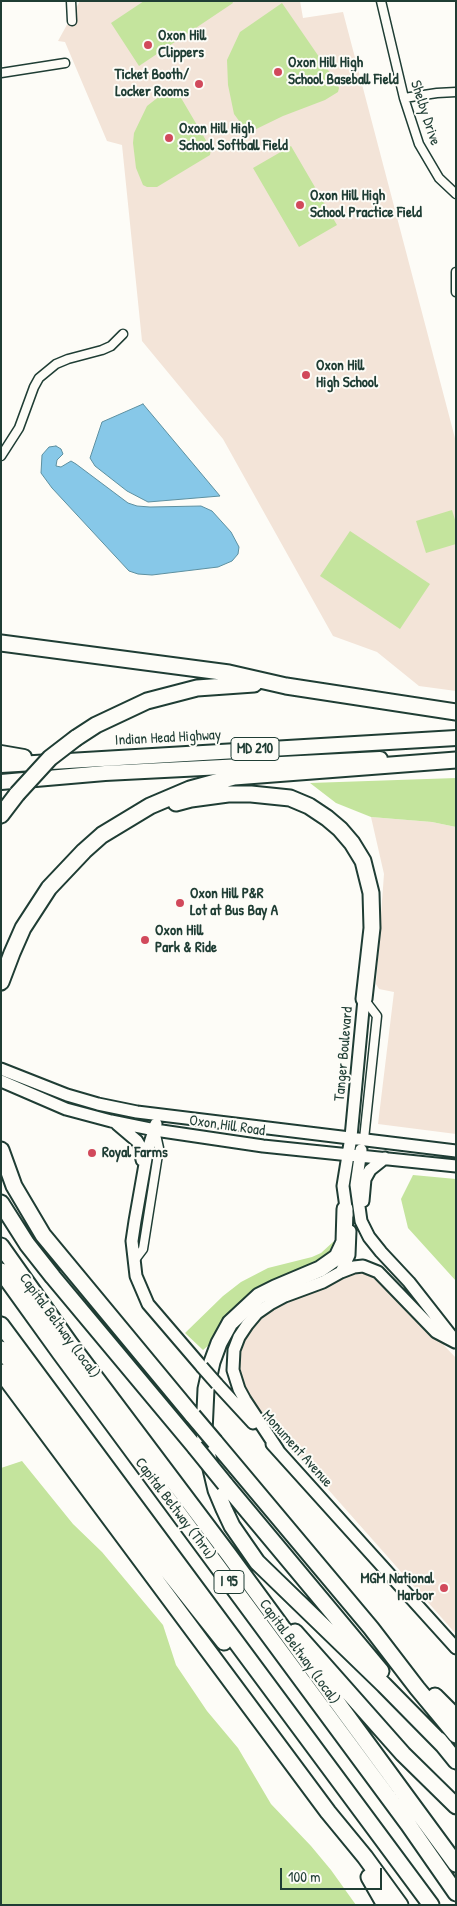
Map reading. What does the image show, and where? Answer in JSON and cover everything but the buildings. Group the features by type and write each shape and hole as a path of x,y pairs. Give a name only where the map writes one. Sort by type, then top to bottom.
{"highway":[{"path":"1,643 229,673 286,686 456,712"},
{"path":"1,815 17,794 50,758 96,725 123,711 147,701 197,688 254,684 286,686"},
{"name":"Indian Head Highway","path":"1,765 456,738"},
{"path":"1,753 55,761"},
{"name":"Indian Head Highway","path":"1,782 226,766 456,756"},
{"path":"1,982 23,928 49,888 84,851 122,822 150,806 190,789 234,777 456,760"},
{"path":"1,787 24,779"},
{"path":"122,822 191,799 236,794 290,798 309,806 327,818 352,843 363,861 368,876 373,908 364,999"},
{"path":"1,1150 14,1186 43,1235 371,1628 456,1735"},
{"path":"1,1203 27,1244 53,1277 456,1761"},
{"path":"345,1208 344,1242 337,1256 320,1269 259,1296 230,1323 212,1362 206,1389 204,1418 206,1452 216,1490 224,1509 236,1533 257,1562 445,1747"},
{"name":"Capital Beltway (Local)","path":"1,1246 71,1345 229,1555 306,1663 456,1864"},
{"name":"Capital Beltway (Thru)","path":"1,1271 402,1816 456,1893"},
{"name":"Capital Beltway (Thru)","path":"1,1325 430,1905"},
{"path":"1,1349 150,1550 359,1807"},
{"path":"1,1372 328,1812 400,1905"},
{"path":"229,1555 364,1711 403,1754 456,1806"},
{"path":"371,1628 456,1717"},
{"path":"364,1711 456,1798"},
{"path":"328,1812 385,1905"}],"main road":[{"name":"Tanger Boulevard","path":"354,1155 351,1137 364,999"},
{"name":"Oxon Hill Road","path":"1,1070 32,1083 114,1108 158,1115 456,1150"},
{"name":"Oxon Hill Road","path":"1,1081 51,1103 111,1121 155,1130 263,1146 456,1166"},
{"name":"Monument Avenue","path":"158,1115 143,1171 132,1241 139,1285 148,1304 217,1384 456,1648"},
{"path":"111,1121 124,1128 139,1144 143,1171"},
{"path":"341,1272 351,1248 350,1228 345,1208 343,1186 354,1155 364,1139"},
{"path":"354,1155 357,1203 361,1221 369,1237 409,1282 456,1342"},
{"path":"369,1237 363,1208 364,1186 370,1170 385,1158"},
{"path":"278,1450 239,1389 233,1370 233,1359 239,1337 257,1314 270,1304 285,1296 323,1282 341,1272 362,1266 378,1272 436,1332 456,1342"}],"street":[{"path":"71,1 72,21"},
{"name":"Shelby Drive","path":"381,1 404,98 419,144 429,164 439,178 456,194"},
{"path":"1,74 65,63"},
{"path":"404,98 456,92"},
{"path":"456,272 456,292"},
{"path":"1,456 19,428 39,378 56,364 111,346 123,334"},
{"name":"Tanger Boulevard","path":"364,999 377,1016 364,1139"},
{"name":"Monument Avenue","path":"134,1261 143,1249 159,1148 155,1130"}],"shaded area":[{"name":"Oxon Hill High School","path":"80,1 300,1 303,18 343,12 456,442 456,691 419,686 377,652 333,636 223,439 142,341 122,145 107,141 65,42 58,41"},
{"path":"371,817 432,822 456,827 456,1134 378,1124 394,992 379,989 376,984 384,874"},
{"path":"360,1270 377,1275 456,1358 456,1634 257,1409 246,1391 237,1370 239,1337 257,1313"}],"green space":[{"name":"Oxon Hill Clippers","path":"144,1 232,1 233,3 139,66 111,23"},
{"name":"Oxon Hill High School Baseball Field","path":"282,3 337,83 338,92 325,100 283,116 248,133 234,114 228,85 227,60 240,32"},
{"name":"Oxon Hill High School Softball Field","path":"170,88 177,91 211,149 210,155 157,187 147,187 143,185 136,168 133,143 134,133 147,106"},
{"name":"Oxon Hill High School Practice Field","path":"291,146 337,225 299,247 253,168"},
{"path":"452,510 456,523 456,544 426,553 416,521"},
{"path":"350,531 430,584 400,629 320,576"},
{"path":"456,778 456,827 432,822 371,817 336,803 310,783"},
{"path":"413,1175 456,1179 456,1281 408,1228 401,1199"},
{"path":"333,1242 337,1245 329,1256 321,1262 256,1291 242,1302 209,1345 203,1350 185,1333 223,1296 241,1282 268,1268 312,1257 321,1253"},
{"path":"22,1461 73,1524 102,1552 163,1625 176,1665 207,1711 238,1748 271,1804 311,1846 356,1905 1,1905 1,1468"}],"water":[{"path":"143,404 220,496 148,502 127,491 95,466 90,458 102,422"},
{"path":"56,446 61,449 63,454 57,460 56,466 61,467 71,461 128,503 150,507 201,506 212,511 231,532 239,547 238,554 232,561 218,567 152,575 129,571 52,488 41,473 42,455 49,447"}],"place":[{"name":"Oxon Hill Clippers","path":"148,45"},
{"name":"Oxon Hill High School Baseball Field","path":"278,72"},
{"name":"Ticket Booth/ Locker Rooms","path":"199,84"},
{"name":"Oxon Hill High School Softball Field","path":"169,138"},
{"name":"Oxon Hill High School Practice Field","path":"300,205"},
{"name":"Oxon Hill High School","path":"306,375"},
{"name":"Oxon Hill P&R Lot at Bus Bay A","path":"180,903"},
{"name":"Oxon Hill Park & Ride","path":"145,940"},
{"name":"Royal Farms","path":"92,1153"},
{"name":"MGM National Harbor","path":"444,1588"}]}
